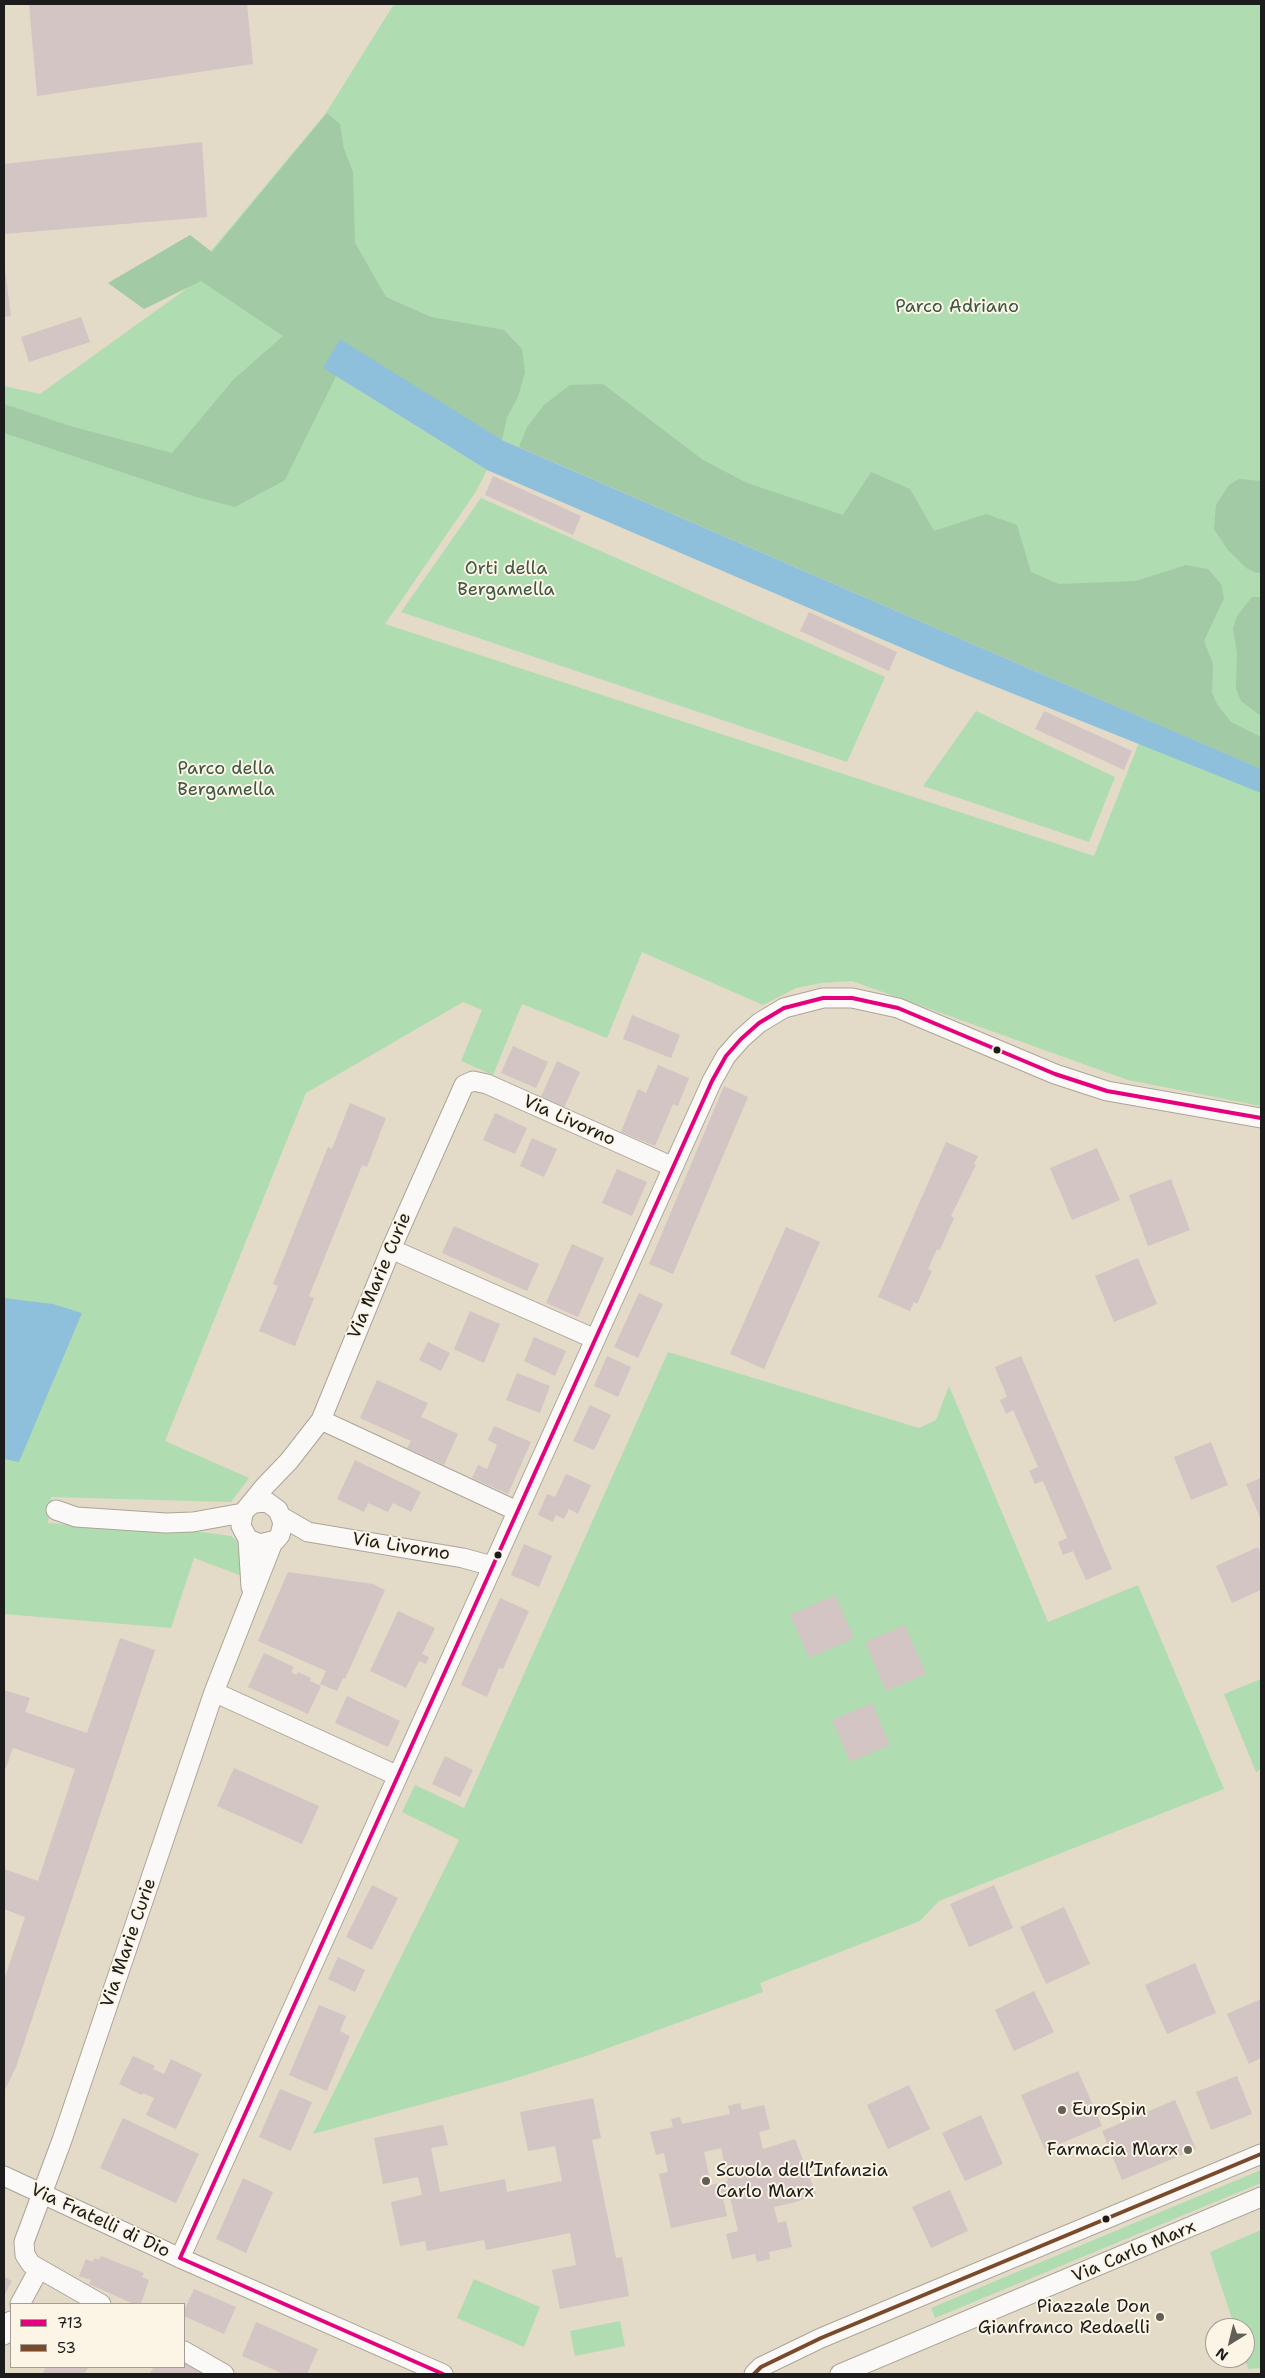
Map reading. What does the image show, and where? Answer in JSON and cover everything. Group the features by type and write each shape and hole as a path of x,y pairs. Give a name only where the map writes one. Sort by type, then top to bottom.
{"street":[{"path":"180,2258 712,1081 733,1047 759,1023 784,1008 810,1000 852,998 898,1008 1055,1074 1107,1091 1194,1108 1261,1118"},
{"name":"Via Livorno","path":"464,1085 473,1082 486,1084 673,1167"},
{"name":"Via Marie Curie","path":"245,1510 321,1420 391,1249 464,1085"},
{"path":"391,1249 595,1339"},
{"path":"321,1420 517,1511"},
{"name":"Via Marie Curie","path":"280,1513 282,1483 288,1461"},
{"path":"56,1510 76,1516 166,1523 193,1522 245,1510 260,1502 267,1502 280,1513 282,1529 274,1541 260,1544 230,1529 193,1522"},
{"path":"245,1510 241,1526 247,1538"},
{"name":"Via Livorno","path":"280,1513 308,1532"},
{"name":"Via Livorno","path":"274,1541 308,1532 463,1558 492,1566"},
{"name":"Via Marie Curie","path":"247,1538 251,1596"},
{"name":"Via Marie Curie","path":"39,2269 28,2260 23,2245 214,1692 274,1541"},
{"path":"214,1692 398,1776"},
{"path":"754,2372 821,2338 1261,2154"},
{"name":"Via Fratelli di Dio","path":"4,2176 180,2258 443,2374"},
{"name":"Via Carlo Marx","path":"840,2374 1261,2198"},
{"path":"21,2303 39,2269 99,2303"},
{"path":"4,2335 10,2323"},
{"path":"185,2353 224,2374"}],"green space":[{"path":"394,4 1261,4 1261,1106 1128,1080 852,981 821,983 796,988 763,1005 642,952 607,1038 522,1004 493,1075 461,1061 482,1010 463,1002 306,1093 165,1441 249,1478 231,1502 51,1497 48,1523 155,1532 193,1531 231,1536 242,1545 242,1576 194,1558 171,1628 4,1614 4,386 40,394 189,287 211,251 326,113","holes":["341,339 502,440 1148,720 1094,856 385,624 475,493 487,470 323,368"]},
{"path":"327,113 340,124 344,149 353,172 355,243 386,297 431,317 504,330 522,349 525,372 518,397 507,417 502,440 343,362 285,480 235,507 193,496 4,433 4,404 70,426 172,453 233,380 283,336 201,281 144,309 108,283 190,235 212,252"},
{"path":"603,384 703,460 747,483 843,515 871,472 910,489 934,531 986,514 1017,525 1031,572 1059,584 1136,581 1186,565 1208,569 1221,584 1224,598 1204,641 1213,664 1212,693 1217,704 1231,722 1261,737 1261,769 519,447 527,427 544,405 570,385"},
{"path":"1239,479 1261,481 1261,572 1257,573 1246,568 1228,550 1214,529 1216,505 1229,485"},
{"name":"Orti della Bergamella","path":"481,498 885,677 847,762 401,612"},
{"path":"1252,597 1261,597 1261,716 1241,701 1236,689 1237,653 1233,628 1237,616"},
{"path":"976,711 1115,777 1089,842 923,786"},
{"path":"668,1352 919,1428 936,1420 949,1386 1048,1622 1138,1585 1224,1789 939,1901 920,1921 760,1983 763,1992 586,2056 510,2080 313,2134 459,1840 402,1812 415,1785 464,1808"},
{"path":"1261,1679 1261,1769 1256,1772 1224,1694"},
{"path":"1261,2170 1261,2183 935,2318 931,2308"},
{"path":"1261,2230 1261,2368 1248,2369 1248,2368 1255,2368 1255,2318 1232,2318 1210,2252"},
{"path":"474,2279 540,2307 524,2347 457,2318"},
{"path":"620,2321 625,2346 575,2356 570,2331"}],"water":[{"path":"340,339 502,440 1261,769 1261,793 949,668 487,470 323,368"},
{"path":"4,1298 53,1304 82,1313 19,1462 4,1459"}],"building":[{"path":"29,4 247,4 253,64 37,96"},
{"path":"202,142 207,217 4,234 4,164"},
{"path":"4,262 11,316 4,317"},
{"path":"81,317 90,342 29,362 21,337"},
{"path":"493,476 581,516 573,535 485,495"},
{"path":"809,612 897,652 889,671 800,631"},
{"path":"1044,711 1132,751 1124,770 1035,729"},
{"path":"632,1015 680,1035 671,1058 623,1039"},
{"path":"513,1046 548,1062 536,1088 501,1073"},
{"path":"557,1061 580,1072 563,1110 540,1099"},
{"path":"658,1065 689,1078 678,1106 673,1104 655,1146 621,1132 638,1089 646,1093"},
{"path":"724,1086 748,1097 673,1274 649,1264"},
{"path":"350,1103 386,1118 367,1167 362,1165 309,1296 314,1298 295,1346 259,1331 278,1286 273,1284 328,1147 332,1149"},
{"path":"495,1113 527,1128 515,1154 483,1140"},
{"path":"532,1138 557,1149 544,1177 520,1166"},
{"path":"946,1142 978,1156 974,1164 976,1165 951,1216 954,1218 940,1250 937,1249 928,1269 932,1271 917,1304 914,1302 910,1311 878,1297"},
{"path":"1097,1148 1120,1200 1072,1220 1050,1168"},
{"path":"617,1169 647,1182 632,1216 602,1203"},
{"path":"1171,1179 1190,1230 1148,1246 1129,1195"},
{"path":"454,1226 539,1264 527,1291 442,1253"},
{"path":"786,1227 820,1242 764,1369 730,1354"},
{"path":"572,1244 604,1258 578,1317 546,1303"},
{"path":"1138,1258 1157,1304 1114,1322 1095,1276"},
{"path":"639,1293 663,1304 638,1358 614,1347"},
{"path":"470,1311 500,1324 484,1363 454,1349"},
{"path":"534,1337 566,1351 555,1376 524,1361"},
{"path":"428,1342 450,1353 441,1371 419,1360"},
{"path":"607,1356 631,1367 618,1397 594,1386"},
{"path":"1021,1356 1112,1569 1086,1580 1073,1551 1063,1555 1058,1542 1067,1538 1043,1481 1035,1484 1029,1471 1038,1467 1013,1410 1006,1414 1000,1400 1007,1397 995,1367"},
{"path":"517,1373 550,1386 540,1413 506,1400"},
{"path":"377,1380 428,1403 421,1417 458,1434 444,1465 407,1448 411,1441 360,1418"},
{"path":"590,1405 611,1415 594,1450 573,1441"},
{"path":"494,1426 531,1442 508,1494 472,1478 478,1465 487,1469 497,1445 488,1440"},
{"path":"1211,1442 1228,1485 1191,1500 1174,1457"},
{"path":"355,1460 421,1492 411,1512 393,1503 388,1512 368,1503 364,1512 337,1499"},
{"path":"566,1474 591,1485 578,1514 569,1509 564,1519 556,1515 553,1522 538,1515 547,1494 555,1497"},
{"path":"1261,1478 1261,1520 1246,1484"},
{"path":"524,1544 552,1556 539,1587 511,1575"},
{"path":"1258,1547 1261,1556 1261,1590 1232,1603 1216,1566"},
{"path":"288,1572 373,1584 385,1590 345,1679 343,1678 337,1691 320,1684 326,1671 258,1641"},
{"path":"835,1595 854,1638 809,1658 790,1615"},
{"path":"500,1598 529,1611 503,1669 499,1668 487,1697 461,1685"},
{"path":"398,1611 435,1628 422,1654 429,1657 426,1664 419,1661 406,1688 370,1671"},
{"path":"905,1625 926,1674 886,1691 865,1642"},
{"path":"120,1638 155,1650 16,2067 4,2092 4,1980 25,1917 4,1909 4,1869 38,1881 75,1769 13,1748 6,1768 4,1767 4,1690 30,1698 25,1712 87,1733"},
{"path":"264,1653 294,1667 291,1672 297,1675 298,1672 311,1678 310,1681 321,1686 308,1714 248,1687"},
{"path":"347,1696 400,1721 388,1747 335,1723"},
{"path":"872,1703 890,1745 850,1762 832,1720"},
{"path":"445,1756 473,1770 460,1797 432,1784"},
{"path":"234,1768 319,1806 302,1844 217,1806"},
{"path":"372,1885 398,1898 372,1950 346,1937"},
{"path":"994,1885 1013,1928 969,1947 950,1904"},
{"path":"1064,1907 1090,1964 1046,1984 1020,1927"},
{"path":"338,1957 365,1970 355,1992 328,1979"},
{"path":"1195,1963 1216,2013 1167,2034 1145,1985"},
{"path":"1034,1991 1054,2032 1014,2051 995,2010"},
{"path":"1261,1999 1261,2058 1249,2064 1227,2014"},
{"path":"319,2005 346,2016 340,2031 350,2036 327,2091 289,2075"},
{"path":"133,2056 155,2066 153,2069 164,2074 171,2059 202,2074 176,2129 146,2115 154,2098 143,2093 142,2095 119,2084"},
{"name":"EuroSpin","path":"1078,2071 1102,2126 1045,2150 1021,2095"},
{"path":"1237,2076 1252,2114 1211,2130 1196,2092"},
{"path":"909,2085 930,2129 888,2149 867,2105"},
{"path":"280,2089 312,2102 291,2151 259,2137"},
{"path":"593,2098 601,2138 592,2140 616,2258 622,2257 629,2296 560,2309 552,2270 576,2265 570,2233 486,2250 484,2240 427,2251 425,2241 400,2246 391,2202 422,2195 418,2177 383,2184 374,2138 443,2125 448,2145 431,2148 440,2192 505,2179 507,2192 562,2181 555,2146 528,2151 520,2112"},
{"path":"1175,2100 1196,2149 1122,2180 1102,2131"},
{"path":"740,2103 742,2110 764,2105 770,2129 759,2132 763,2149 795,2139 816,2194 796,2202 774,2207 778,2223 786,2221 792,2247 769,2252 770,2259 757,2262 755,2254 732,2259 726,2234 738,2231 730,2197 723,2198 727,2216 671,2228 659,2174 668,2172 664,2153 656,2155 650,2132 673,2127 671,2119 680,2117 682,2124 730,2114 728,2106","holes":["721,2148 728,2181 711,2185 704,2152"]},
{"path":"981,2115 1003,2164 965,2181 942,2133"},
{"path":"123,2118 199,2154 176,2203 100,2168"},
{"path":"243,2178 273,2192 246,2253 216,2239"},
{"path":"950,2190 968,2231 931,2248 912,2207"},
{"path":"101,2256 144,2273 142,2277 149,2280 141,2303 132,2303 89,2284 91,2280 79,2276 86,2259 93,2262 94,2258 99,2260"},
{"path":"4,2277 12,2281 4,2296"},
{"path":"194,2289 236,2307 224,2334 185,2316 185,2309"},
{"path":"256,2322 318,2349 307,2374 284,2374 242,2356"},
{"path":"185,2361 205,2374 149,2374 153,2368 185,2368"},
{"path":"45,2368 88,2368 84,2374 42,2374"}],"transit line":[{"name":"713","path":"180,2258 712,1081 726,1056 741,1039 759,1023 784,1008 823,998 852,998 898,1008 1055,1074 1107,1091 1261,1118"},
{"name":"53","path":"754,2374 761,2367 821,2338 1261,2154"},
{"name":"713","path":"180,2258 443,2374"}],"place":[{"name":"EuroSpin","path":"1062,2110"},
{"name":"Farmacia Marx","path":"1188,2150"},
{"name":"Scuola dell’Infanzia Carlo Marx","path":"706,2181"},
{"name":"Piazzale Don Gianfranco Redaelli","path":"1160,2317"}],"park label":[{"name":"Parco Adriano","path":"957,307"},
{"name":"Parco della Bergamella","path":"226,780"}]}
